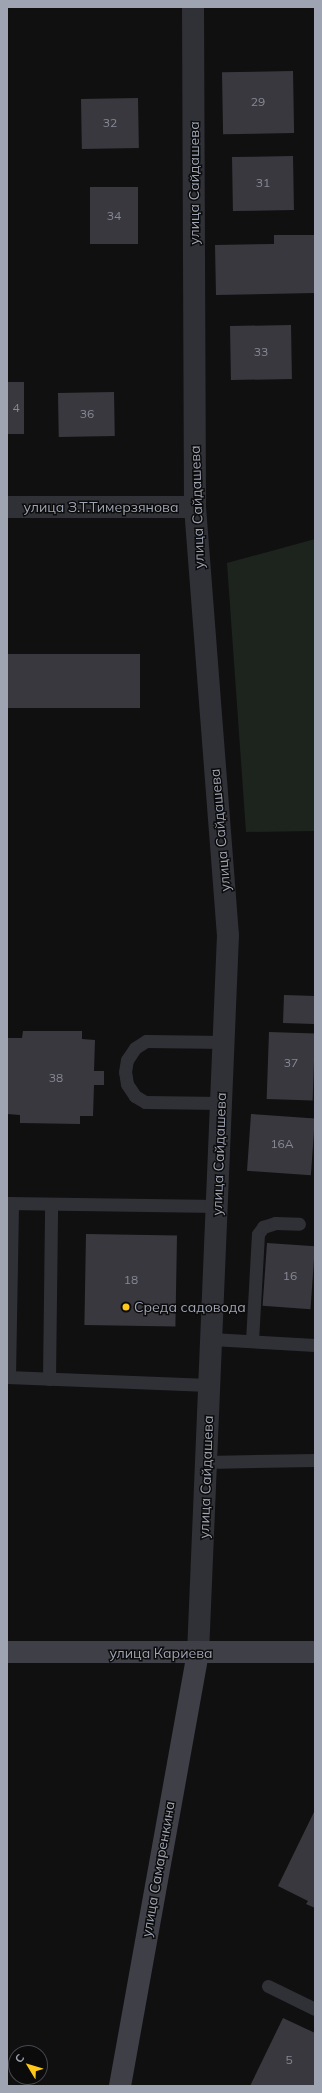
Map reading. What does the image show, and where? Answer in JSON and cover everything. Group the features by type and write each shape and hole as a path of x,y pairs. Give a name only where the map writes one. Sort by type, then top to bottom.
{"main road":[{"name":"улица Кариева","path":"7,1652 315,1652"},
{"name":"улица Самаренкина","path":"120,2086 198,1653"}],"street":[{"name":"улица Сайдашева","path":"193,7 195,507 228,935 198,1653"},
{"name":"улица З.Т.Тимерзянова","path":"7,507 195,507"}],"lane":[{"path":"221,1103 146,1102 135,1096 127,1084 125,1072 127,1060 134,1048 146,1042 224,1042"},
{"path":"209,1385 8,1377 9,1203 217,1206"},
{"path":"49,1379 51,1204"},
{"path":"252,1341 258,1234 263,1227 275,1223 299,1224"},
{"path":"212,1339 315,1345"},
{"path":"206,1462 315,1460"},
{"path":"268,1986 315,2009"}],"shaded area":[{"path":"315,539 315,831 246,832 227,563"}],"building":[{"path":"293,71 294,133 223,134 222,72"},
{"path":"138,98 139,148 82,149 81,99"},
{"path":"293,156 294,210 233,211 232,157"},
{"path":"90,187 138,187 138,244 90,244"},
{"path":"274,235 315,235 315,293 216,295 215,245 274,244"},
{"path":"291,325 292,379 231,380 230,326"},
{"path":"7,382 24,382 24,434 7,434"},
{"path":"114,392 115,436 59,437 58,393"},
{"path":"7,654 140,654 140,708 7,708"},
{"path":"284,995 315,996 314,1024 283,1023"},
{"path":"23,1031 82,1031 82,1039 95,1040 94,1071 104,1071 104,1085 94,1085 93,1116 80,1116 80,1124 20,1123 20,1115 7,1114 7,1038 22,1038"},
{"path":"269,1032 315,1034 313,1101 267,1099"},
{"path":"251,1114 315,1118 311,1175 247,1171"},
{"path":"86,1234 177,1236 175,1327 84,1325"},
{"path":"267,1243 315,1246 310,1309 263,1306"},
{"path":"315,1810 315,1908 306,1904 308,1901 278,1886"},
{"path":"283,2018 315,2033 315,2086 250,2086"}],"place":[{"name":"Среда садовода","path":"126,1307"}]}
